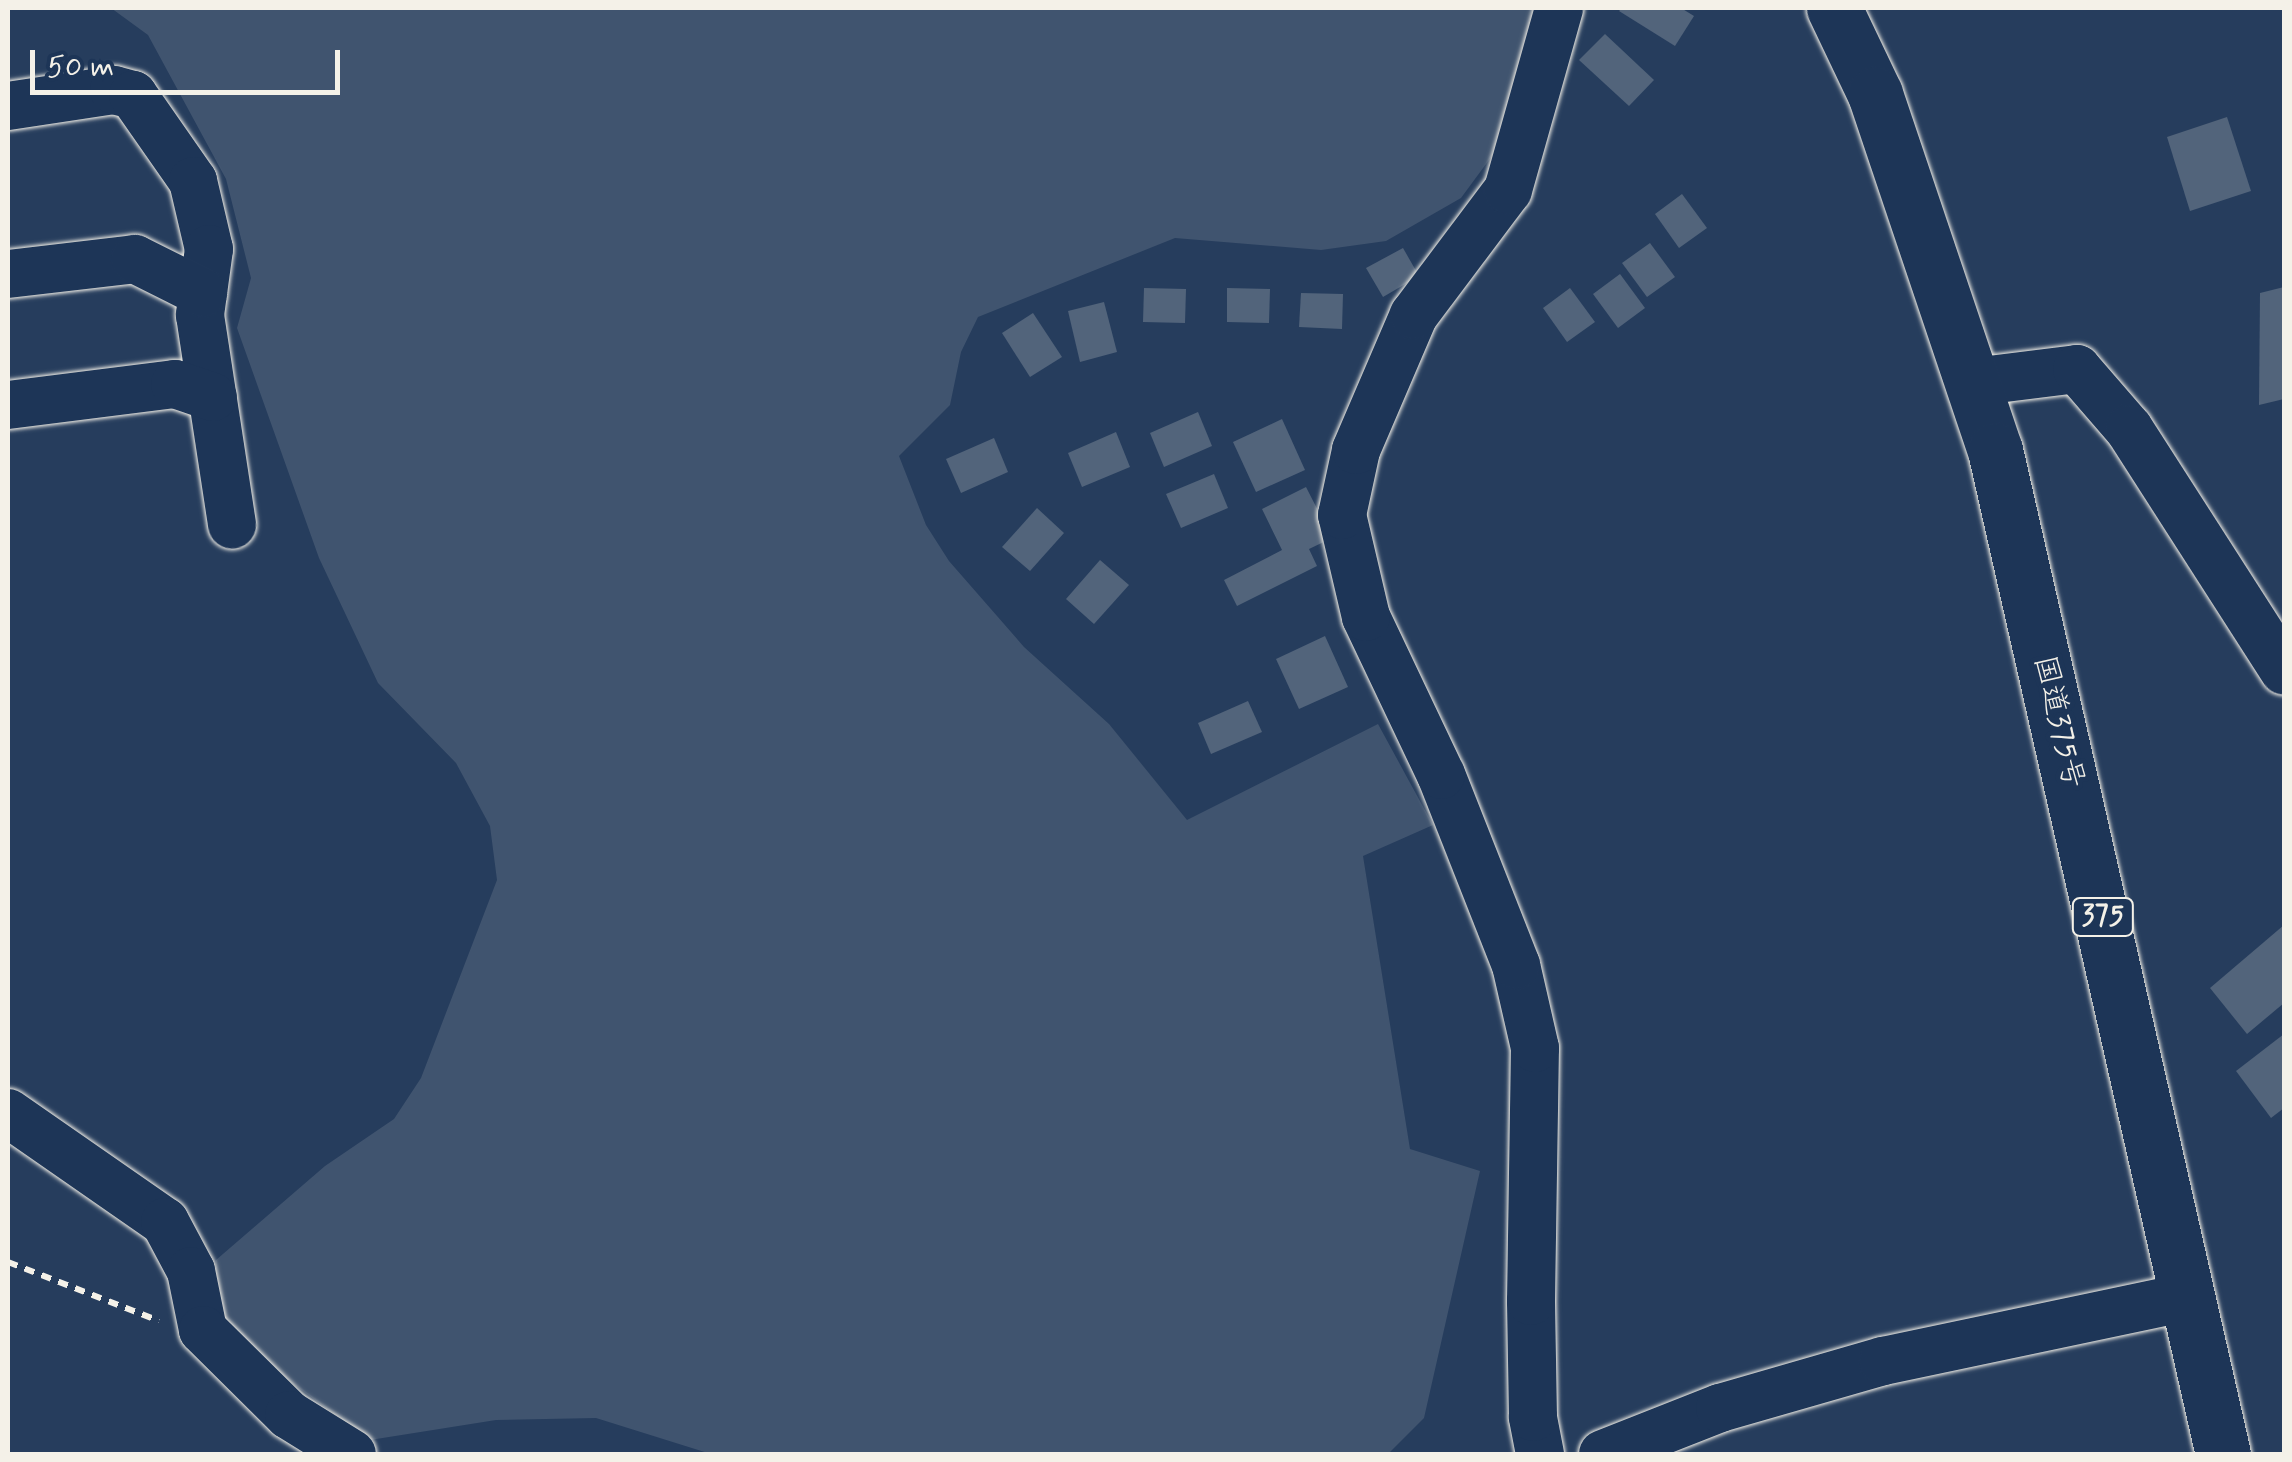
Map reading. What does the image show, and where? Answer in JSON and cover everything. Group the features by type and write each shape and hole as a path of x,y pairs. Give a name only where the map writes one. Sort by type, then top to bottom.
{"highway":[{"name":"国道375号","path":"1834,8 1876,94 1996,450 2223,1454"}],"street":[{"path":"1540,1454 1533,1417 1531,1302 1535,1048 1516,965 1503,930 1441,775 1366,617 1342,515 1356,450 1414,315 1508,190 1559,8"},
{"path":"8,106 114,90 133,95 193,182 209,249 200,314 232,525"},
{"path":"8,274 134,259 203,293"},
{"path":"1973,382 2077,369 2129,429 2284,670"},
{"path":"8,405 175,384 213,397"},
{"path":"8,1113 165,1222 191,1271 203,1330 289,1416 352,1454"},
{"path":"1604,1454 1720,1408 1884,1362 2187,1297"}],"path":[{"path":"8,1262 182,1331 203,1330"}],"shaded area":[{"path":"111,8 1537,8 1500,145 1461,198 1386,241 1321,250 1175,238 978,317 961,352 950,405 899,456 926,525 949,561 1024,647 1109,724 1187,820 1378,724 1433,825 1363,856 1410,1149 1480,1171 1424,1418 1388,1454 711,1454 596,1418 496,1420 370,1440 258,1358 215,1315 216,1260 325,1166 394,1119 421,1078 497,880 490,826 456,763 378,683 319,558 237,328 251,278 226,179 148,35"}],"building":[{"path":"1681,8 1694,16 1675,46 1619,11"},
{"path":"1605,34 1654,80 1629,106 1579,60"},
{"path":"2227,117 2251,191 2190,211 2167,137"},
{"path":"1682,194 1707,228 1679,248 1655,214"},
{"path":"1650,243 1675,277 1647,297 1622,263"},
{"path":"1403,248 1419,276 1383,297 1366,268"},
{"path":"1620,274 1645,308 1618,328 1593,294"},
{"path":"2284,287 2284,399 2259,405 2260,293"},
{"path":"1144,288 1186,289 1185,323 1143,322"},
{"path":"1227,288 1270,289 1269,323 1227,322"},
{"path":"1570,288 1595,322 1567,342 1543,308"},
{"path":"1301,293 1343,294 1342,329 1299,327"},
{"path":"1104,302 1117,352 1080,362 1068,311"},
{"path":"1033,313 1062,357 1030,377 1002,333"},
{"path":"1198,412 1212,446 1164,467 1150,433"},
{"path":"1282,419 1305,470 1256,492 1233,442"},
{"path":"1116,432 1130,467 1082,487 1068,453"},
{"path":"994,438 1008,472 961,493 946,459"},
{"path":"1214,474 1228,508 1181,528 1166,494"},
{"path":"1306,487 1332,538 1309,549 1317,566 1237,606 1224,580 1282,550 1262,509"},
{"path":"1037,508 1064,533 1030,571 1002,547"},
{"path":"1100,560 1129,585 1094,624 1066,599"},
{"path":"1325,636 1348,687 1299,709 1276,659"},
{"path":"1248,701 1262,732 1211,754 1198,723"},
{"path":"2284,925 2284,1003 2247,1034 2210,988"},
{"path":"2284,1034 2284,1108 2271,1118 2236,1071"}]}
